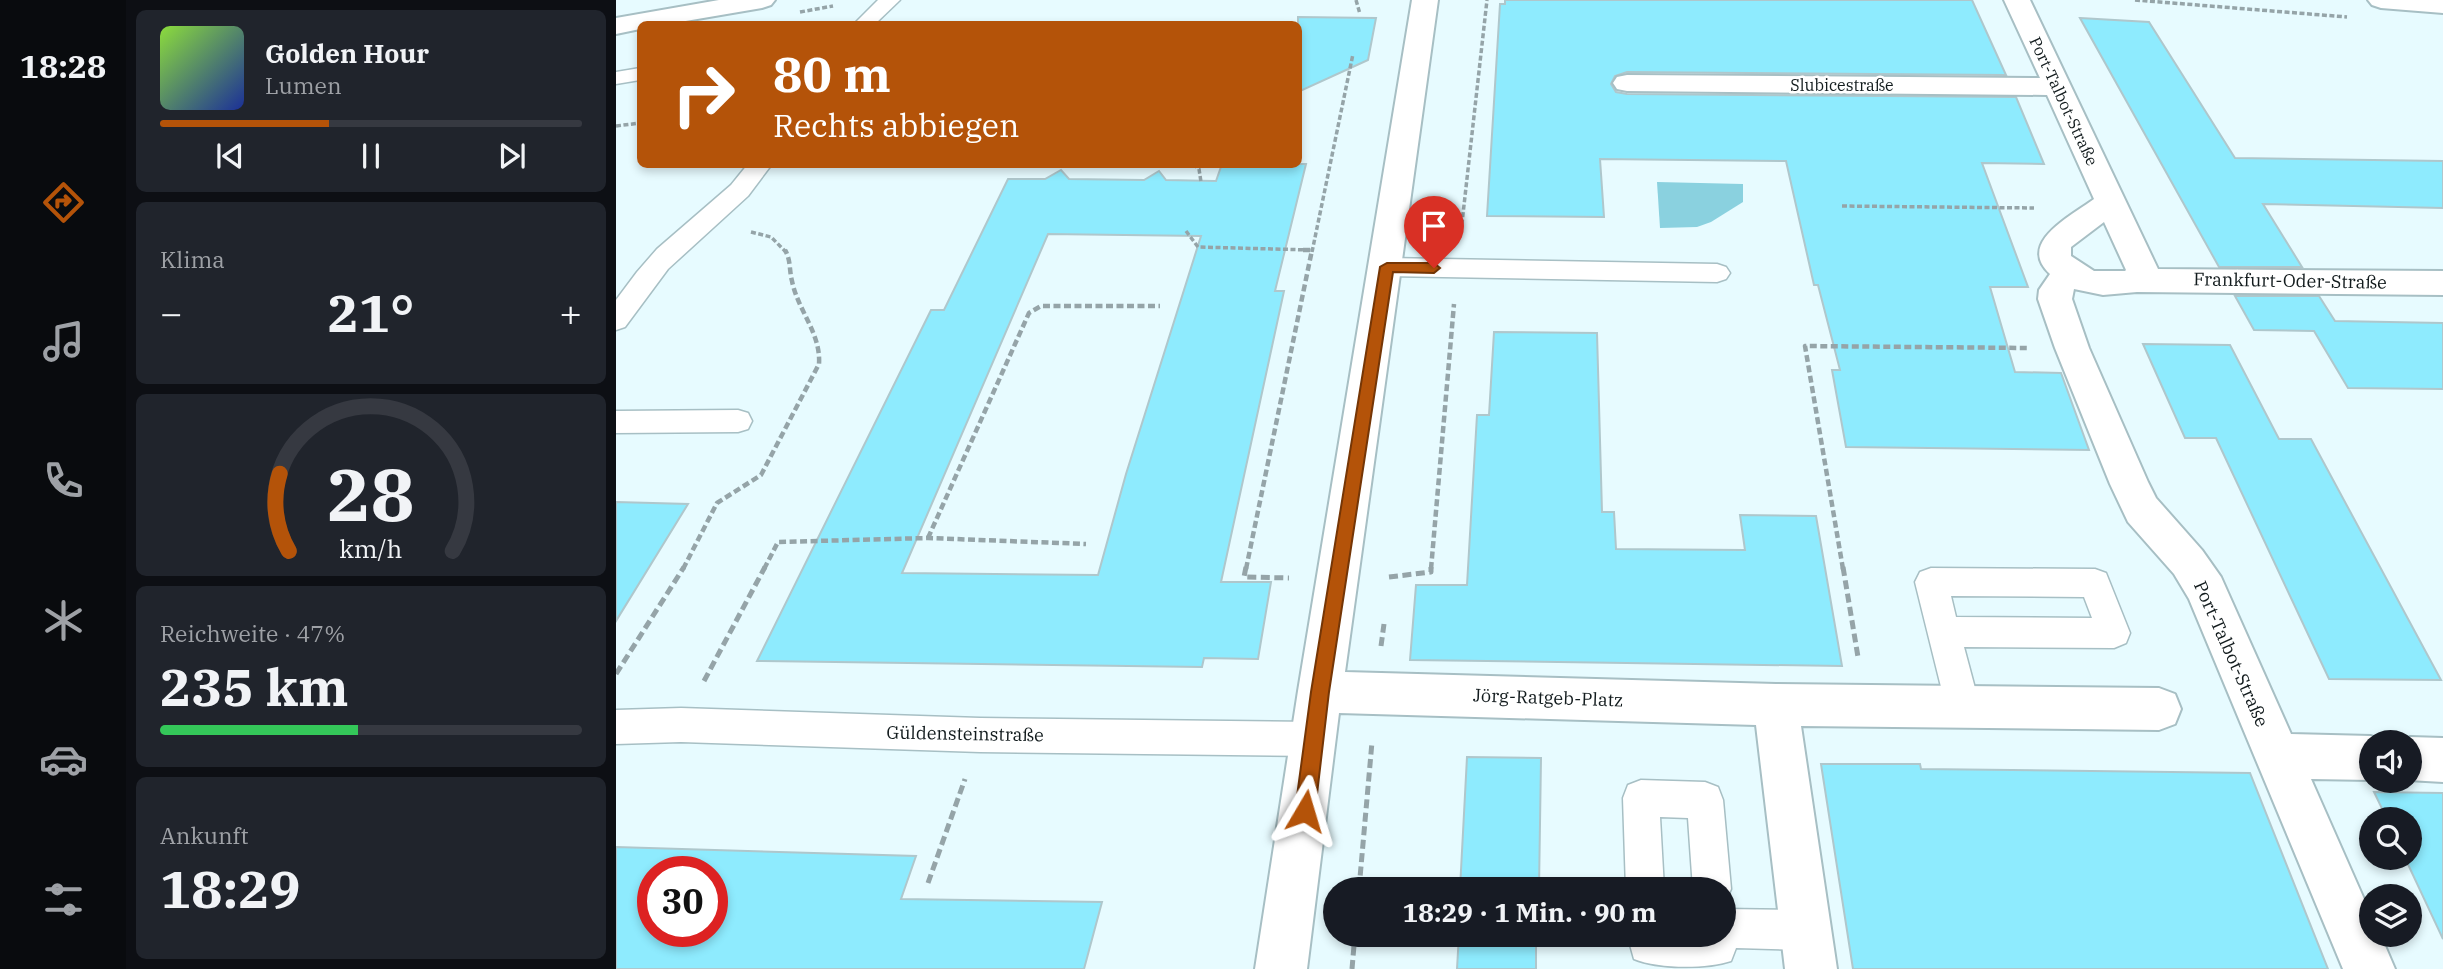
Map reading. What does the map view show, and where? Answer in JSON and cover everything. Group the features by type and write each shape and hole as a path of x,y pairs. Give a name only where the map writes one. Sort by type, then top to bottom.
{"street":[{"path":"644,21 762,0"},
{"path":"1281,969 1296,884 1320,692 1387,267 1425,0"},
{"name":"Port-Talbot-Straße","path":"2017,0 2058,87 2106,205 2142,270 2137,279"},
{"path":"2381,0 2443,5"},
{"path":"616,26 637,22"},
{"name":"Slubicestraße","path":"1626,83 2058,87"},
{"path":"2106,205 2057,242 2056,261 2079,280 2124,283 2137,279"},
{"name":"Port-Talbot-Straße","path":"2068,273 2056,290 2055,299 2072,348 2142,510 2188,562 2206,590 2369,969"},
{"name":"Frankfurt-Oder-Straße","path":"2137,279 2443,283"},
{"name":"Jörg-Ratgeb-Platz","path":"1320,692 1776,705 2159,709"},
{"path":"1776,705 1808,950"},
{"path":"2276,756 2359,758"},
{"path":"2422,759 2443,760"}],"lane":[{"path":"867,21 890,0"},
{"path":"616,78 637,74"},
{"path":"616,320 647,275 683,240 736,197 758,168"},
{"path":"1387,267 1717,273"},
{"path":"616,422 738,421"},
{"path":"1945,632 2113,633 2095,583 1931,582 1963,707"},
{"name":"Güldensteinstraße","path":"616,727 681,725 980,735 1314,739"},
{"path":"1645,877 1642,798 1705,800 1711,877"},
{"path":"1736,931 1808,950"}],"path":[{"path":"1356,0 1360,14"},
{"path":"1388,588 1389,575 1431,572 1457,269 1487,0"},
{"path":"2135,0 2349,17"},
{"path":"1293,579 1244,577 1353,54"},
{"path":"616,126 637,123"},
{"path":"1198,168 1201,182"},
{"path":"1842,206 2106,205"},
{"path":"1186,231 1198,247 1312,250"},
{"path":"928,538 1029,313 1041,306 1160,306"},
{"path":"1866,706 1805,346 2072,348"},
{"path":"681,725 778,542 928,538 1086,544"},
{"path":"1360,877 1385,615"},
{"path":"928,883 980,735"},
{"path":"1352,969 1354,947"}],"shaded area":[{"path":"1657,182 1743,184 1743,202 1711,222 1697,227 1660,228"}],"building":[{"path":"1505,0 1972,0 2006,75 1627,72 1615,76 1611,84 1616,92 1627,94 2016,97 2044,164 1982,163 2028,287 1990,287 2015,372 2061,373 2089,450 1846,447 1832,370 1840,370 1818,285 1814,285 1786,161 1600,159 1604,217 1487,216 1500,4 1505,4"},
{"path":"1298,17 1376,18 1368,60 1302,90 1302,21 1298,21"},
{"path":"2080,18 2149,22 2235,158 2443,161 2443,208 2263,204 2302,267 2219,267"},
{"path":"1302,164 1306,164 1275,291 1284,291 1221,582 1271,582 1258,659 1204,658 1202,667 757,661 931,310 944,310 1008,179 1045,179 1061,170 1069,179 1144,180 1159,171 1166,180 1216,181 1221,168 1302,168","holes":["1048,234 1201,236 1126,474 1098,575 902,573"]},
{"path":"2235,296 2319,296 2335,321 2443,323 2443,389 2348,388 2314,331 2254,330"},
{"path":"1494,332 1597,333 1602,512 1614,512 1616,549 1745,550 1740,515 1816,516 1842,666 1410,660 1416,585 1467,585 1477,415 1489,415"},
{"path":"2143,344 2230,345 2279,439 2311,439 2441,680 2329,679 2216,438 2185,438"},
{"path":"616,502 688,504 616,621"},
{"path":"1467,757 1541,758 1539,877 1461,877"},
{"path":"1821,764 1920,764 1921,769 2250,773 2328,969 1853,969"},
{"path":"2374,793 2443,793 2443,939 2422,894 2422,884 2417,884 2411,870 2422,870 2422,807 2381,807"},
{"path":"616,847 916,856 901,899 1102,902 1084,969 616,969"},
{"path":"1458,947 1536,947 1536,969 1457,969"}],"route":[{"path":"1305,811 1320,692 1387,267 1434,268"}]}
